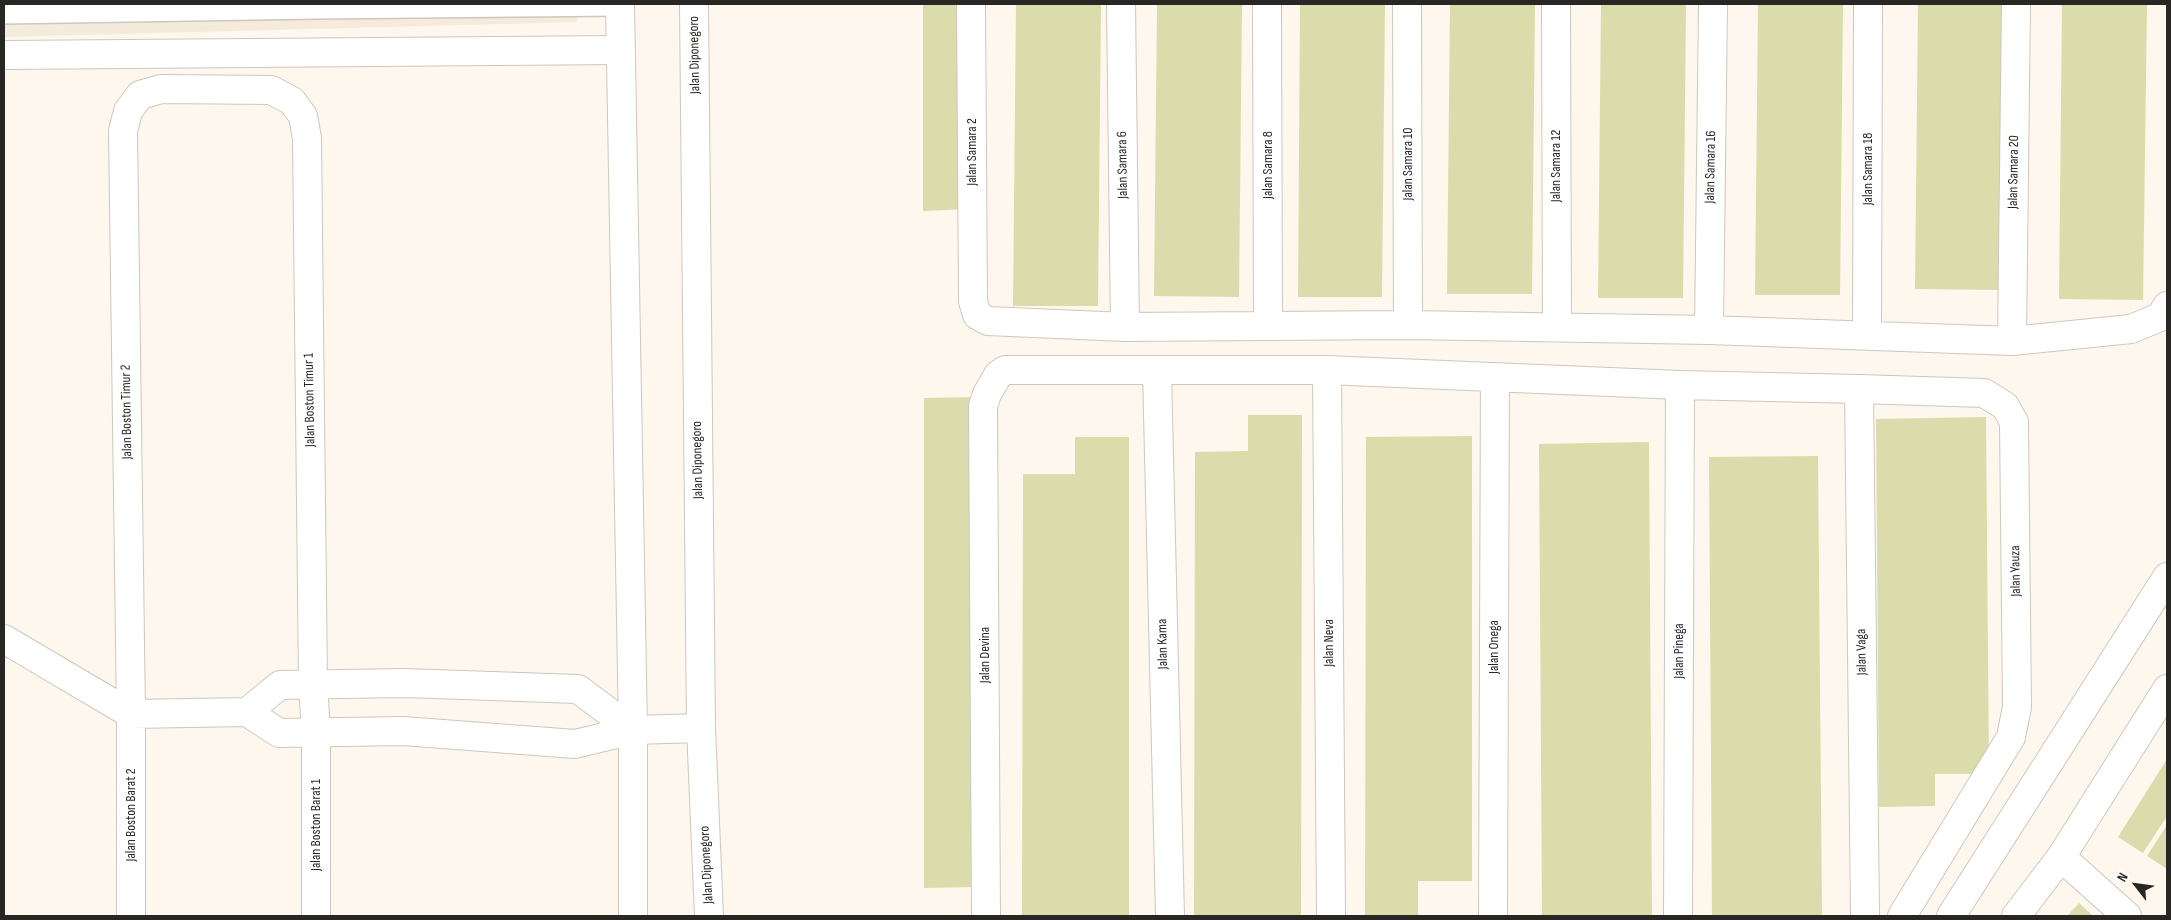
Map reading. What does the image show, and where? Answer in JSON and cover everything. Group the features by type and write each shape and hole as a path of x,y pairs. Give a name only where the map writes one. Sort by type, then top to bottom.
{"street":[{"path":"620,4 633,730 633,916"},
{"name":"Jalan Diponegoro","path":"694,4 701,728 709,916"},
{"name":"Jalan Samara 2","path":"971,4 973,301 977,315 988,321 1125,327"},
{"name":"Jalan Samara 6","path":"1122,4 1125,327"},
{"name":"Jalan Samara 8","path":"1267,4 1268,326"},
{"name":"Jalan Samara 10","path":"1407,4 1408,325"},
{"name":"Jalan Samara 12","path":"1556,4 1557,327"},
{"name":"Jalan Samara 16","path":"1709,330 1713,4"},
{"name":"Jalan Samara 18","path":"1867,335 1868,4"},
{"name":"Jalan Samara 20","path":"2012,341 2016,4"},
{"path":"4,55 621,50"},
{"name":"Jalan Boston Timur 2","path":"131,714 122,131 128,111 140,95 161,89 271,90 292,101 303,116"},
{"name":"Jalan Boston Timur 1","path":"303,116 308,138 313,684 316,733"},
{"path":"1125,327 1408,325 1557,327 1709,330 2012,341 2131,329 2160,317 2167,306"},
{"name":"Jalan Devina","path":"986,916 983,406 987,394 998,375 1005,370 1157,371"},
{"path":"1157,371 1327,370 1680,385 1859,388"},
{"name":"Jalan Neva","path":"1327,370 1331,916"},
{"name":"Jalan Kama","path":"1157,371 1170,916"},
{"name":"Jalan Onega","path":"1493,916 1495,377"},
{"name":"Jalan Pinega","path":"1678,916 1680,385"},
{"name":"Jalan Yauza","path":"1859,388 1984,394 2005,406 2014,422 2017,707 2011,737 1902,916"},
{"name":"Jalan Vaga","path":"1859,388 1866,916"},
{"path":"1951,916 2167,577"},
{"path":"4,639 131,714 247,712 279,733 403,731 575,744 633,730 701,728"},
{"path":"247,712 280,685 405,683 578,689 633,730"},
{"path":"2016,916 2061,857 2167,689"},
{"name":"Jalan Boston Barat 2","path":"131,714 131,916"},
{"name":"Jalan Boston Barat 1","path":"316,733 316,916"},
{"path":"2061,857 2127,916"}],"lane":[{"path":"4,13 116,7 620,4"}],"shaded area":[{"path":"4,4 578,4 577,22 4,37"}],"building":[{"path":"923,4 970,4 970,209 923,211"},
{"path":"1016,4 1101,4 1098,306 1013,306"},
{"path":"1157,4 1242,4 1239,297 1154,296"},
{"path":"1300,4 1385,4 1382,297 1298,297"},
{"path":"1450,4 1535,4 1532,294 1447,294"},
{"path":"1601,4 1686,4 1683,298 1598,298"},
{"path":"1758,4 1843,4 1840,295 1755,295"},
{"path":"1918,4 2003,4 2000,290 1915,289"},
{"path":"2062,4 2147,4 2143,300 2059,299"},
{"path":"976,397 976,887 924,888 924,398"},
{"path":"1248,415 1302,415 1301,916 1194,916 1195,452 1248,451"},
{"path":"1986,417 1989,774 1935,774 1935,806 1879,807 1876,419"},
{"path":"1472,436 1472,881 1418,881 1418,916 1365,916 1366,437"},
{"path":"1075,437 1129,437 1129,916 1022,916 1023,474 1075,474"},
{"path":"1649,442 1652,916 1542,916 1539,444"},
{"path":"1818,456 1822,916 1712,916 1709,457"},
{"path":"2167,759 2167,816 2143,853 2118,837"},
{"path":"2167,825 2167,869 2147,856"},
{"path":"2079,903 2093,916 2067,916"}]}
